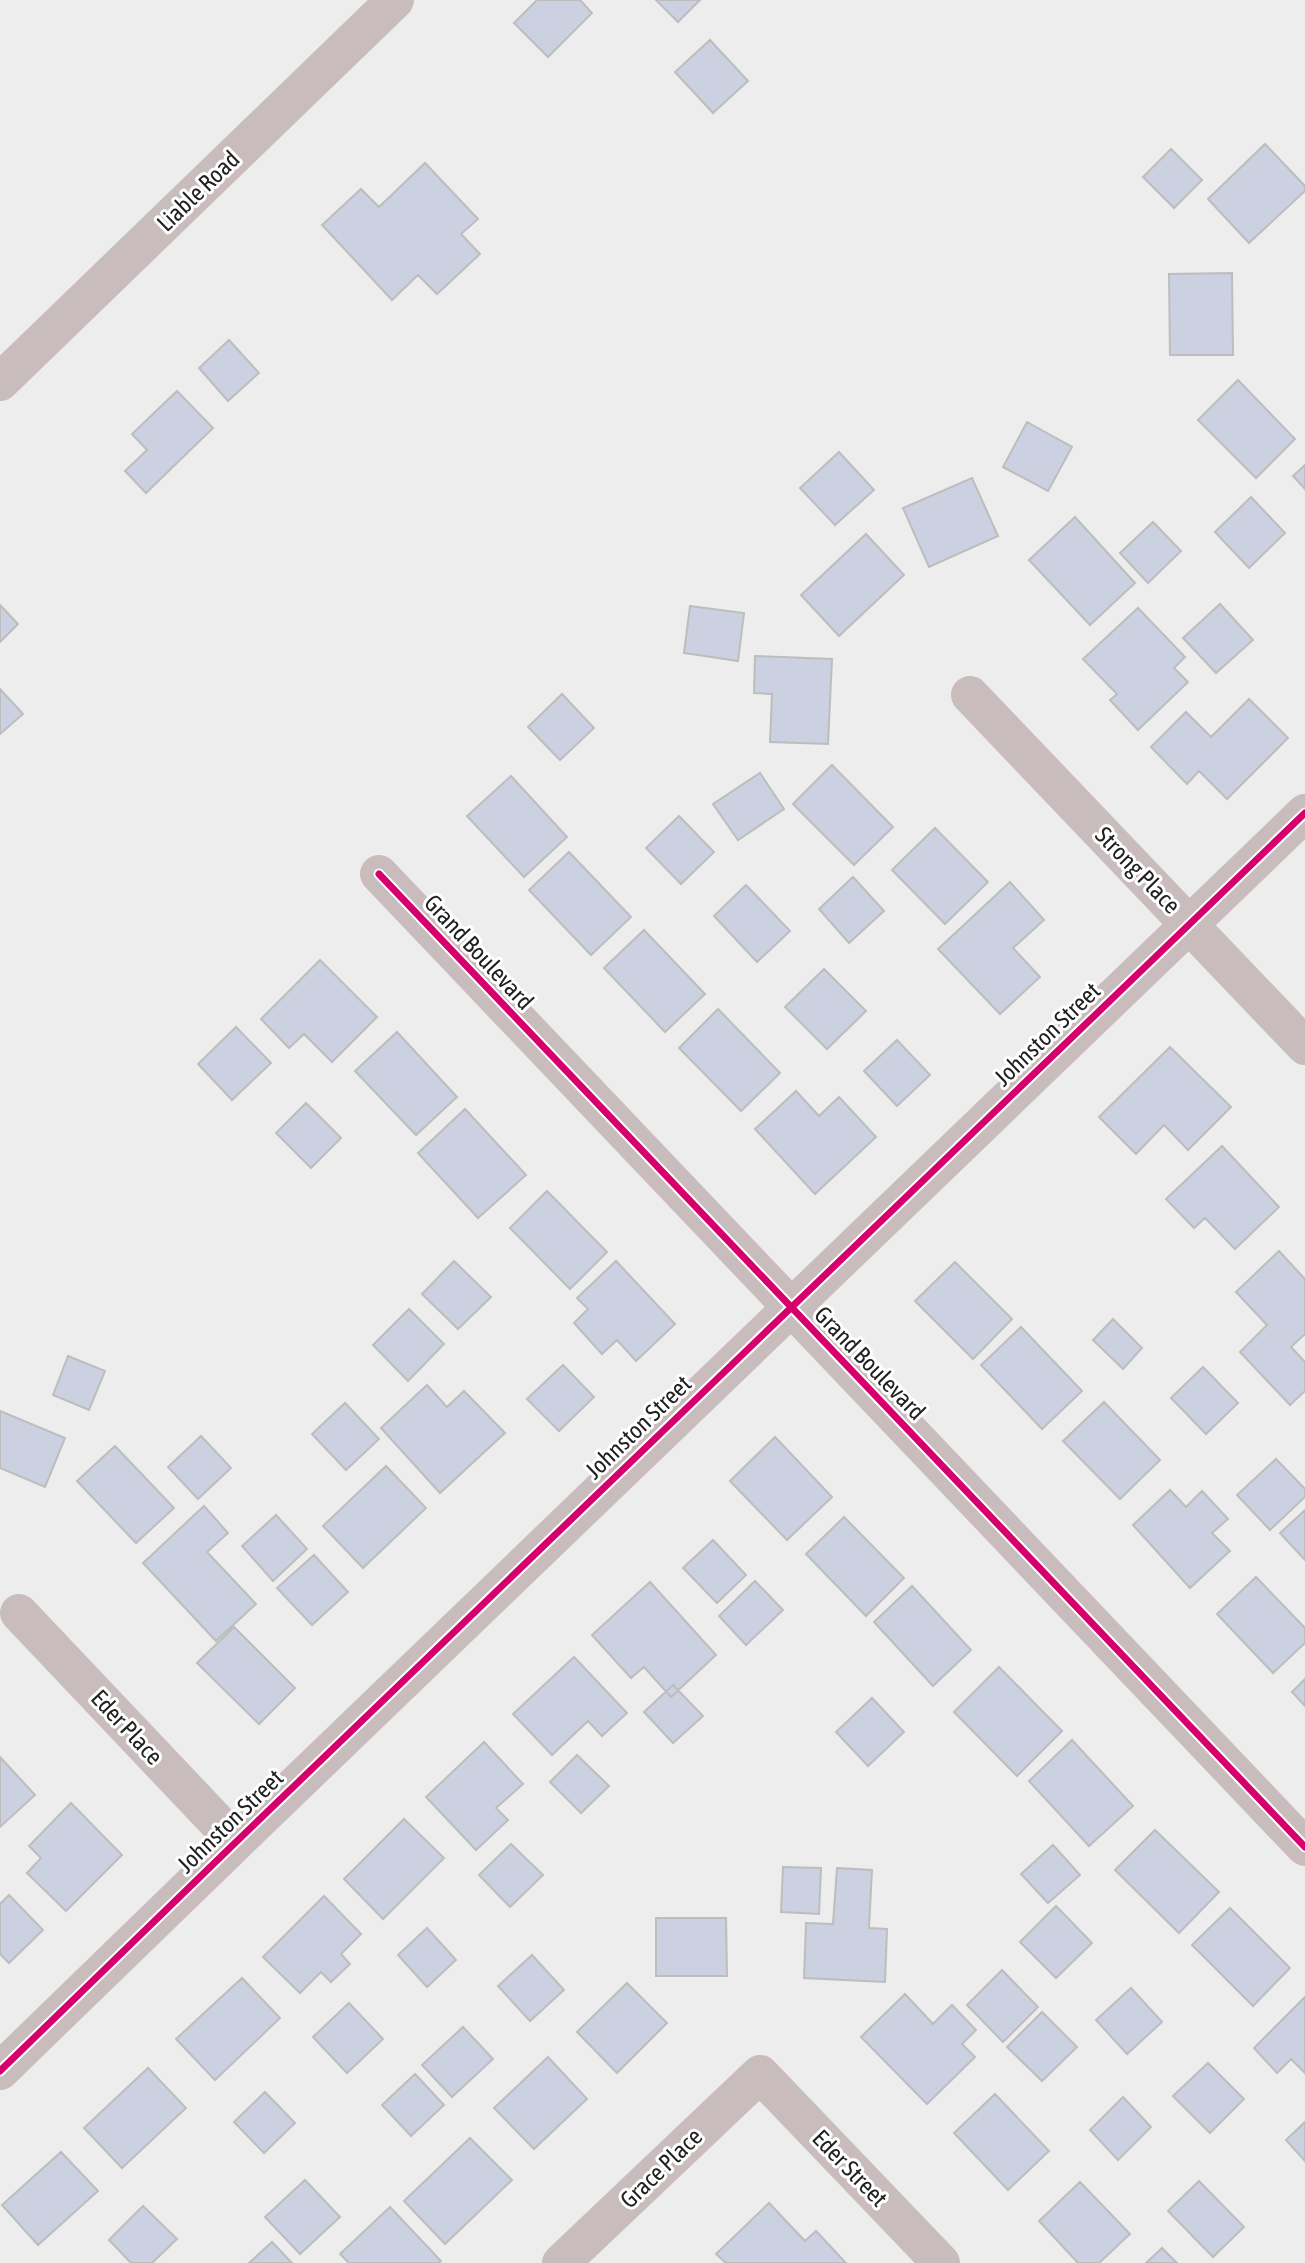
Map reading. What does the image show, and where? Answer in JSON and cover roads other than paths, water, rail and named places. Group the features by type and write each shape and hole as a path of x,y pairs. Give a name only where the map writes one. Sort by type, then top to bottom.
{"street":[{"name":"Liable Road","path":"0,382 395,0"},
{"name":"Strong Place","path":"970,695 1305,1046"},
{"name":"Johnston Street","path":"0,2071 1305,813"},
{"name":"Grand Boulevard","path":"379,874 1305,1847"},
{"name":"Eder Place","path":"19,1613 236,1842"},
{"name":"Grace Place","path":"561,2263 760,2074"},
{"name":"Eder Street","path":"760,2074 941,2263"}]}
